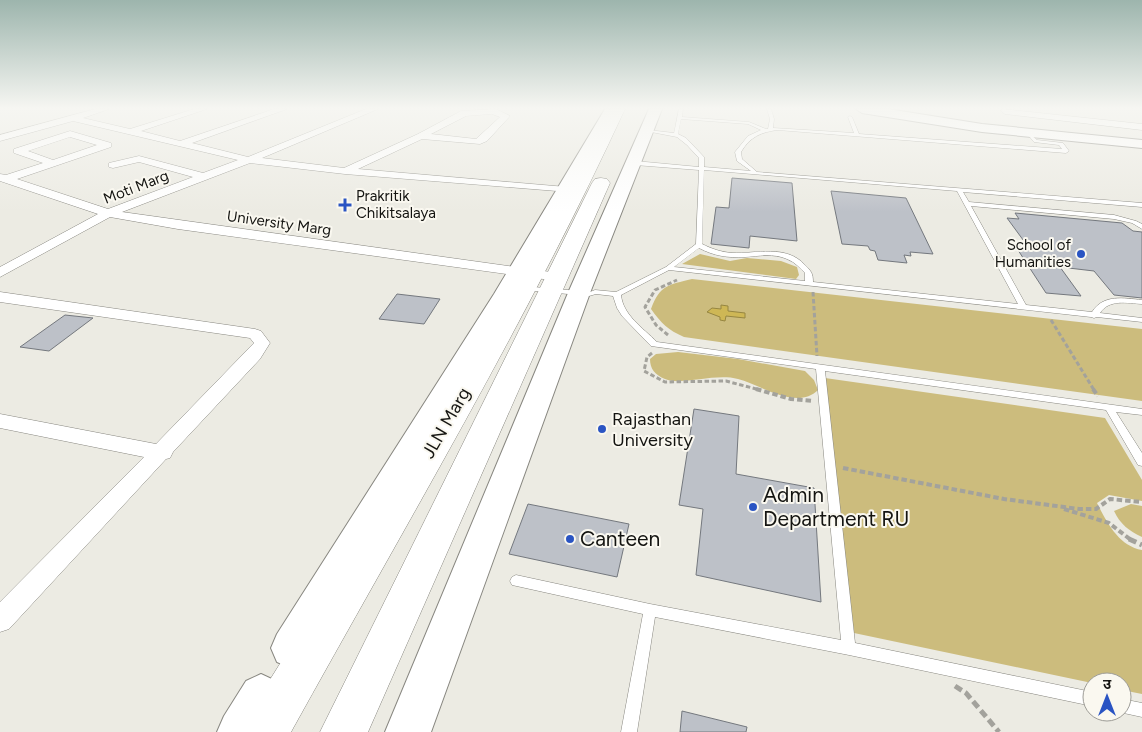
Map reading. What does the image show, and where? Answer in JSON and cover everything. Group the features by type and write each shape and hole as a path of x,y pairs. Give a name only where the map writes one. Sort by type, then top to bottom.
{"main road":[{"name":"JLN Marg","path":"265,732 550,284 571,191 602,143"},
{"name":"JLN Marg","path":"344,732 550,284 609,143"}],"street":[{"path":"42,143 18,151 53,164"},
{"path":"3,178 53,164 107,145 101,143"},
{"path":"177,143 249,160 345,171 571,191"},
{"name":"Moti Marg","path":"0,273 108,213 290,143"},
{"path":"345,171 405,143"},
{"path":"240,732 635,163 630,143"},
{"path":"114,165 139,160 204,177"},
{"name":"University Marg","path":"3,178 108,213 550,284"},
{"path":"408,732 550,284"},
{"path":"0,297 255,334 262,343 254,356 0,620"},
{"path":"2,424 162,453"}],"lane":[{"path":"689,143 702,158 700,168 699,245"},
{"path":"743,143 738,152 739,160 755,171"},
{"path":"963,143 1066,150 1061,144 1054,143"},
{"path":"635,163 755,171 1142,205"},
{"path":"959,189 1024,308"},
{"path":"967,204 1114,217 1134,222 1142,227"},
{"path":"550,284 617,296 668,268 699,245"},
{"path":"699,245 722,255 763,253 794,258 809,273 810,286"},
{"path":"668,268 810,286 1142,320"},
{"path":"617,296 622,310 654,344 818,364 1142,412"},
{"path":"1094,316 1097,308 1105,302 1118,300 1142,302"},
{"path":"818,364 849,648"},
{"path":"1109,408 1142,462"},
{"path":"516,581 650,610 849,648 1082,697"},
{"path":"629,732 650,610"}],"path":[{"path":"810,286 818,364"},
{"path":"1048,316 1101,400"},
{"path":"676,347 654,351 647,357 644,371 661,382 684,384 725,381 790,401 823,401"},
{"path":"830,466 1047,505 1087,515 1109,523 1125,536 1142,545"},
{"path":"1047,505 1096,509 1110,500 1142,502"},
{"path":"951,683 966,693 999,732"}],"shaded area":[{"path":"700,254 730,261 747,258 781,261 797,267 799,275 796,279 682,264"},
{"path":"692,279 1142,329 1142,401 684,337 665,326 651,309 658,295 666,287"},
{"path":"721,305 728,306 728,311 745,313 745,318 726,316 725,321 707,312 712,308 721,309"},
{"path":"678,352 738,359 805,371 814,380 818,390 809,396 800,398 779,395 738,379 719,377 672,381 656,374 651,366 650,359 656,354"},
{"path":"825,378 1105,418 1142,480 1142,501 1109,495 1097,503 1120,539 1134,548 1142,550 1142,694 1132,692 1132,672 1082,672 1082,681 854,633"},
{"path":"1131,504 1142,506 1142,537 1125,527 1114,511"}],"building":[{"path":"732,178 792,183 797,241 750,236 749,248 711,244 716,207 729,208"},
{"path":"831,191 906,198 933,254 910,252 911,256 904,255 907,263 878,260 875,251 870,250 868,246 842,244"},
{"name":"School of Humanities","path":"1015,213 1122,223 1133,231 1142,232 1142,298 1114,295 1094,271 1060,267 1081,296 1046,293 1016,247 1029,248 1007,218 1019,219"},
{"path":"397,294 440,299 424,324 379,319"},
{"path":"65,315 93,318 49,351 20,347"},
{"name":"Admin Department RU","path":"694,409 739,416 736,474 814,488 821,602 696,575 703,509 679,505"},
{"name":"Canteen","path":"528,504 629,524 617,577 509,554"},
{"path":"682,711 747,727 746,732 680,732"}],"place":[{"name":"Prakritik Chikitsalaya","path":"345,205"},
{"name":"School of Humanities","path":"1081,254"},
{"name":"Rajasthan University","path":"602,429"},
{"name":"Admin Department RU","path":"753,507"},
{"name":"Canteen","path":"570,539"}]}
